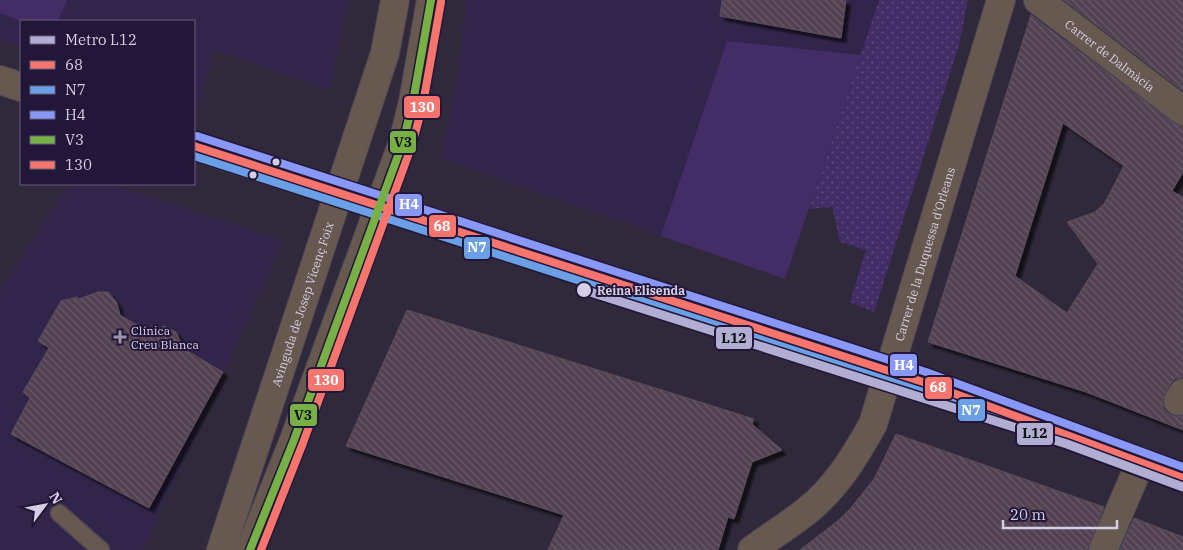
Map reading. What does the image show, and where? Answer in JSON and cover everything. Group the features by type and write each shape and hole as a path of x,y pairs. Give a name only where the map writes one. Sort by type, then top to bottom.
{"street":[{"name":"Avinguda de Josep Vicenç Foix","path":"221,550 385,53 395,0"},
{"path":"250,550 294,440 403,142 415,94 431,0"},
{"name":"Carrer de la Duquessa d'Orleans","path":"752,550 792,523 818,501 857,454 874,424 1000,0"},
{"name":"Carrer de Dalmàcia","path":"1038,0 1183,111"},
{"path":"0,80 20,87"},
{"path":"195,146 923,382 1183,478"},
{"path":"1103,550 1141,461"}],"lane":[{"path":"59,513 101,550"}],"shaded area":[{"path":"0,0 348,0 329,90 214,50 200,104 195,102 195,20 20,20 20,48 0,39"},
{"path":"0,0 67,0 58,20 20,21 0,13"},
{"path":"466,0 879,0 785,279 440,158 458,75"},
{"path":"879,0 968,0 959,45 874,312 850,302 866,250 840,242 832,207 809,209"},
{"path":"727,41 861,55 785,279 661,236"},
{"name":"Clínica Creu Blanca","path":"68,185 114,185 283,241 143,550 0,550 0,291"}],"building":[{"path":"722,0 846,0 841,38 720,16"},
{"path":"1064,0 1183,0 1183,91"},
{"path":"1031,15 1174,123 1183,126 1183,172 1172,191 1183,197 1183,377 1175,379 1170,384 1162,401 1164,409 1169,414 1177,417 1183,415 1183,430 1086,392 928,342","holes":["1063,123 1124,166 1104,204 1095,212 1067,222 1098,264 1067,313 1015,276"]},
{"path":"98,292 108,292 117,303 120,315 149,332 164,326 176,332 184,349 223,372 149,508 11,434 30,398 23,392 49,348 38,341 61,301 77,297 79,299"},
{"path":"407,310 754,419 752,424 782,450 752,462 734,519 728,517 718,550 548,550 564,515 346,446"},
{"path":"896,434 1104,507 1088,550 800,550 839,520 851,508 874,479"},
{"path":"1134,518 1183,537 1183,550 1120,550"}],"metro line":[{"name":"L12","path":"584,290 1067,444 1183,487"}],"transit line":[{"name":"V3","path":"250,550 294,440 403,142 413,102 431,0"},
{"name":"130","path":"261,550 303,443 412,145 423,104 441,2"},
{"name":"H4","path":"197,136 926,372 1183,467"},
{"name":"68","path":"195,146 923,382 1183,478"},
{"name":"N7","path":"195,156 920,391 1180,487"}],"place":[{"name":"Reina Elisenda","path":"584,290"},
{"name":"Clínica Creu Blanca","path":"120,337"}]}
